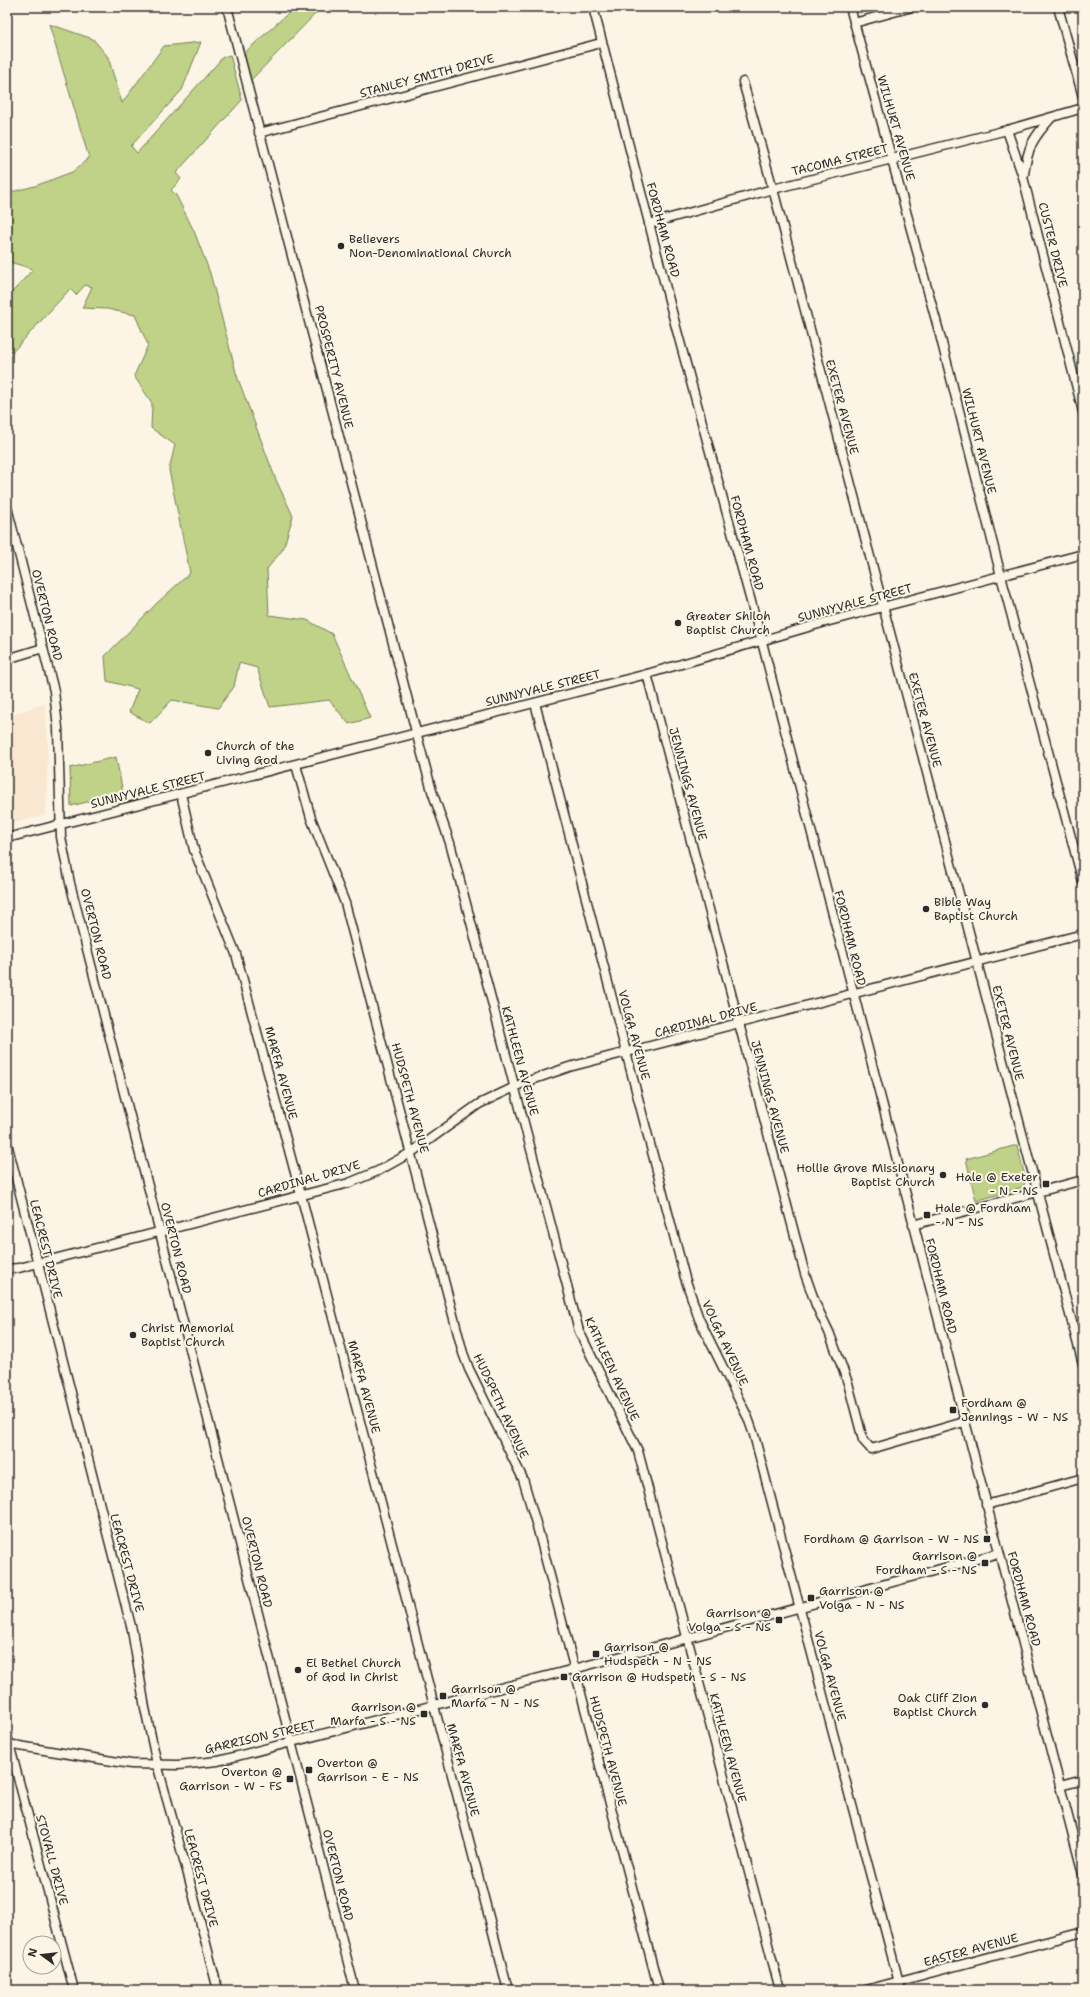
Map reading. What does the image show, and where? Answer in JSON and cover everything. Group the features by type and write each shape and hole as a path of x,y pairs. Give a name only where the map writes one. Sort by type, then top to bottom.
{"street":[{"name":"PROSPERITY AVENUE","path":"227,7 417,733"},
{"name":"FORDHAM ROAD","path":"593,7 601,43 649,224 762,642 852,994 1083,1874"},
{"name":"WILHURT AVENUE","path":"850,7 893,158 1001,576 1083,882"},
{"path":"854,23 912,7"},
{"path":"1058,7 1083,97"},
{"name":"STANLEY SMITH DRIVE","path":"259,133 601,43"},
{"name":"EXETER AVENUE","path":"743,82 773,189 882,608 1083,1364"},
{"name":"TACOMA STREET","path":"649,224 773,189 1007,130 1083,108"},
{"name":"CUSTER DRIVE","path":"1023,177 1026,155 1035,135 1052,117"},
{"name":"CUSTER DRIVE","path":"1007,130 1023,177 1083,412"},
{"name":"OVERTON ROAD","path":"7,506 54,690 57,714 60,824 66,865 355,1990"},
{"name":"SUNNYVALE STREET","path":"7,838 647,674 882,608 1083,554"},
{"path":"7,660 43,648"},
{"name":"JENNINGS AVENUE","path":"647,674 805,1274 848,1383 863,1440 871,1449 964,1422"},
{"name":"VOLGA AVENUE","path":"535,703 691,1299 699,1319 748,1418 754,1435 900,1986"},
{"name":"KATHLEEN AVENUE","path":"417,733 432,791 450,843 579,1331 638,1451 780,1990"},
{"name":"HUDSPETH AVENUE","path":"296,765 311,818 345,903 412,1152 463,1353 469,1369 522,1479 538,1530 659,1990"},
{"name":"MARFA AVENUE","path":"181,794 194,850 236,954 301,1195 508,1990"},
{"name":"CARDINAL DRIVE","path":"7,1269 37,1263 160,1232 358,1179 412,1152 462,1114 514,1087 569,1067 1083,934"},
{"name":"LEACREST DRIVE","path":"7,1143 132,1630 145,1708 157,1764 218,1990"},
{"path":"913,1225 1083,1180"},
{"path":"986,1505 1083,1478"},
{"name":"GARRISON STREET","path":"8,1741 124,1763 178,1765 218,1761 574,1669 999,1553"},
{"name":"STOVALL DRIVE","path":"8,1741 74,1990"},
{"path":"1060,1786 1083,1780"},
{"name":"EASTER AVENUE","path":"866,1990 900,1986 1083,1932"}],"shaded area":[{"path":"45,703 48,747 46,815 7,825 7,717"}],"green space":[{"path":"295,7 322,7 250,81 243,54"},
{"path":"49,24 93,39 108,57 122,103 164,46 201,42 182,90 131,146 137,153 223,57 230,55 242,100 176,173 181,179 171,190 176,195 194,231 210,273 237,376 276,480 293,516 283,549 267,569 269,615 307,620 332,634 370,718 349,724 329,700 270,707 257,668 239,663 234,687 218,708 172,700 150,723 129,712 138,689 107,681 105,656 157,603 190,573 169,470 175,445 151,428 152,403 134,376 148,345 135,315 107,309 82,308 92,287 85,285 76,295 70,289 7,358 7,298 33,269 10,262 7,258 7,193 35,186 72,172 89,158"},
{"path":"116,757 123,793 71,806 70,768"},
{"path":"1017,1145 1026,1180 1023,1187 976,1201 966,1159"}],"place":[{"name":"Believers Non-Denominational Church","path":"341,246"},
{"name":"Greater Shiloh Baptist Church","path":"678,623"},
{"name":"Church of the Living God","path":"208,753"},
{"name":"Bible Way Baptist Church","path":"926,909"},
{"name":"Hollie Grove Missionary Baptist Church","path":"943,1175"},
{"name":"Hale @ Exeter - N - NS","path":"1046,1184"},
{"name":"Hale @ Fordham - N - NS","path":"927,1215"},
{"name":"Christ Memorial Baptist Church","path":"133,1335"},
{"name":"Fordham @ Jennings - W - NS","path":"953,1410"},
{"name":"Fordham @ Garrison - W - NS","path":"987,1539"},
{"name":"Garrison @ Fordham - S - NS","path":"985,1563"},
{"name":"Garrison @ Volga - N - NS","path":"811,1598"},
{"name":"Garrison @ Volga - S - NS","path":"779,1620"},
{"name":"Garrison @ Hudspeth - N - NS","path":"596,1654"},
{"name":"El Bethel Church of God in Christ","path":"298,1670"},
{"name":"Garrison @ Hudspeth - S - NS","path":"564,1677"},
{"name":"Garrison @ Marfa - N - NS","path":"443,1696"},
{"name":"Oak Cliff Zion Baptist Church","path":"985,1705"},
{"name":"Garrison @ Marfa - S - NS","path":"424,1714"},
{"name":"Overton @ Garrison - E - NS","path":"309,1770"},
{"name":"Overton @ Garrison - W - FS","path":"290,1779"}]}
